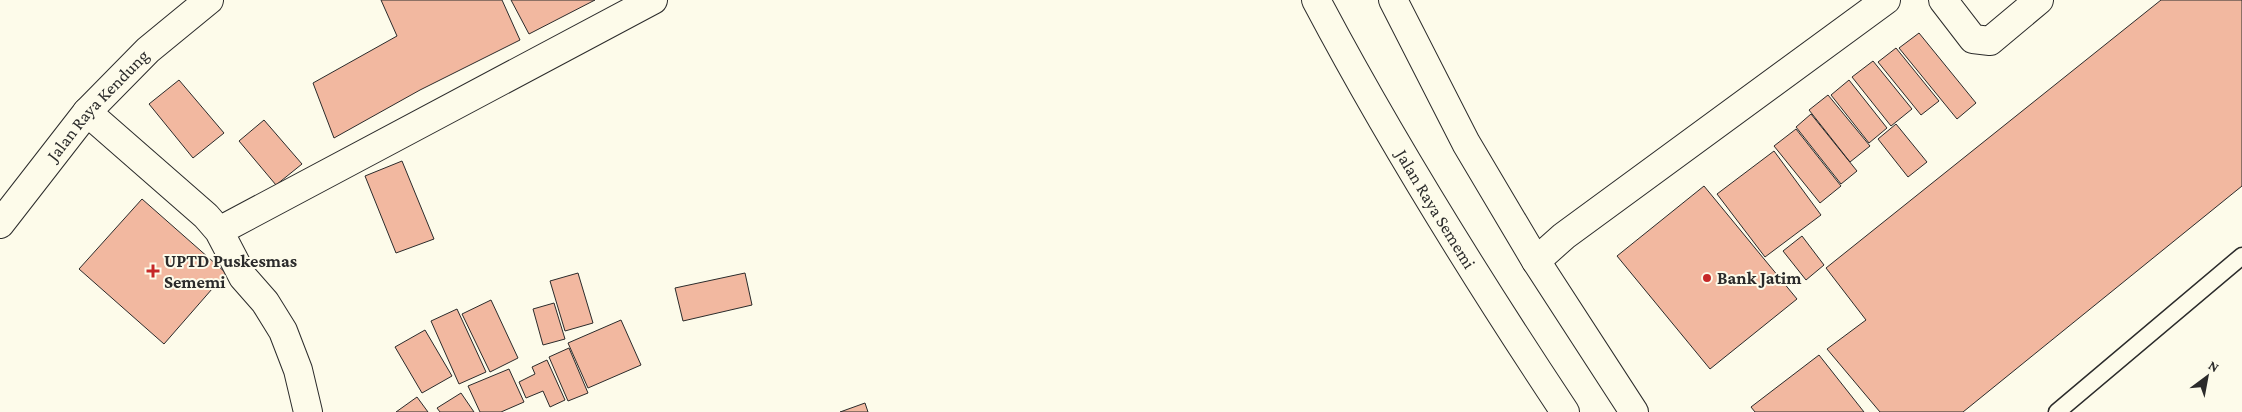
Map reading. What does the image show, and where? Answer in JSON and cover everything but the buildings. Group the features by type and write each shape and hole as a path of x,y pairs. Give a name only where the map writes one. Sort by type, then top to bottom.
{"street":[{"name":"Jalan Raya Kendung","path":"0,224 87,112 148,50 209,0"},
{"path":"219,231 654,0"},
{"name":"Jalan Raya Sememi","path":"1316,0 1354,72 1494,306 1565,412"},
{"path":"1393,0 1466,143 1536,261 1634,412"},
{"path":"1536,261 1564,236 1886,0"},
{"path":"1943,0 1973,40 1982,41 1990,40 2039,0"},
{"path":"87,112 206,216 219,231 243,277 265,302 283,331 298,370 308,412"}],"lane":[{"path":"2057,412 2242,256"}],"place":[{"name":"UPTD Puskesmas Sememi","path":"153,271"},
{"name":"Bank Jatim","path":"1707,278"}]}
